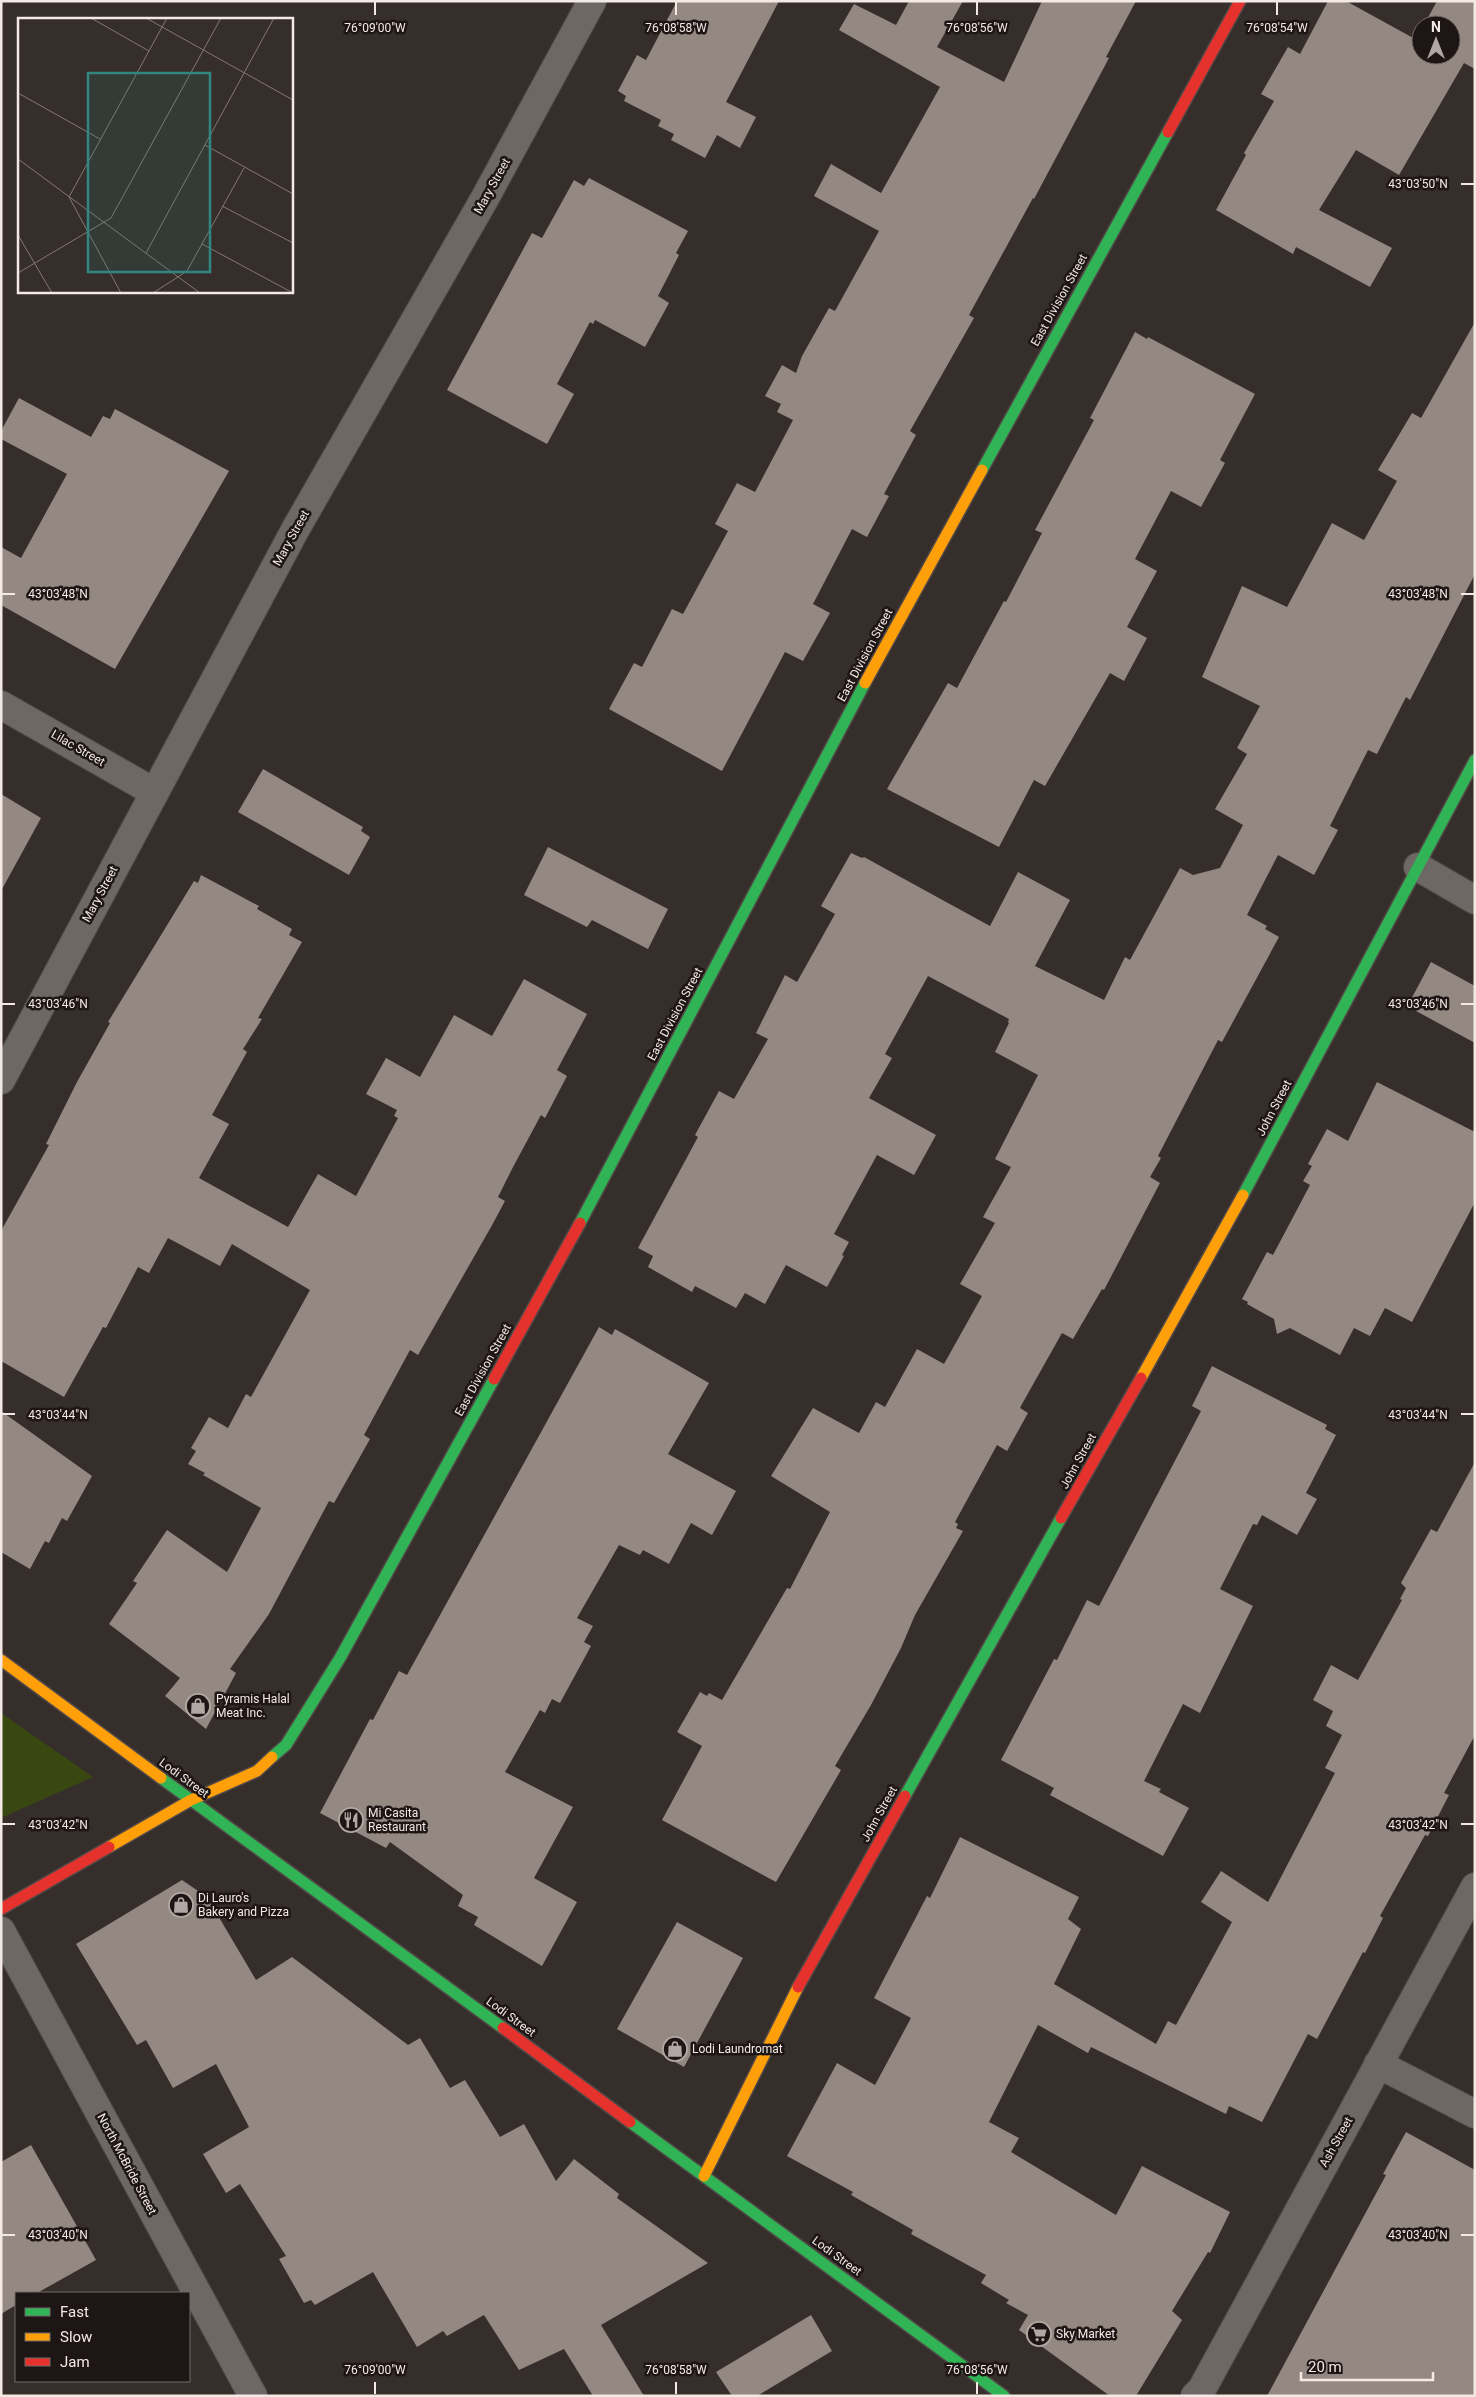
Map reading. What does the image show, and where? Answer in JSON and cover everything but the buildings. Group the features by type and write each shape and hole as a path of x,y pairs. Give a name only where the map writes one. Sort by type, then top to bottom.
{"street":[{"name":"Mary Street","path":"1,1080 295,530 485,198 592,1"},
{"name":"East Division Street","path":"1,1909 191,1800 257,1771 286,1745 340,1658 588,1209 873,667 1240,1"},
{"name":"Lilac Street","path":"1,705 154,792"},
{"name":"John Street","path":"704,2176 813,1958 1236,1209 1475,760"},
{"path":"1418,867 1475,900"},
{"name":"Lodi Street","path":"1,1660 1004,2396"},
{"name":"Ash Street","path":"1195,2396 1202,2389 1475,1887"},
{"name":"North McBride Street","path":"1,1931 253,2396"},
{"path":"1378,2064 1475,2114"}],"green space":[{"path":"1,1713 93,1777 1,1818"}],"traffic: fast":[{"path":"982,470 1168,132"},
{"path":"580,1223 865,683"},
{"path":"1243,1195 1475,760"},
{"path":"272,1757 286,1745 340,1658 494,1379"},
{"path":"905,1796 1061,1518"},
{"path":"161,1778 503,2028"},
{"path":"630,2122 1004,2396"}],"traffic: slow":[{"path":"865,683 982,470"},
{"path":"1141,1378 1243,1195"},
{"path":"1,1660 161,1778"},
{"path":"109,1847 191,1800 257,1771 272,1757"},
{"path":"704,2176 798,1987"}],"traffic: jam":[{"path":"1168,132 1240,1"},
{"path":"494,1379 580,1223"},
{"path":"1061,1518 1141,1378"},
{"path":"798,1987 905,1796"},
{"path":"1,1909 109,1847"},
{"path":"503,2028 630,2122"}],"place":[{"name":"Pyramis Halal Meat Inc.","path":"198,1706"},
{"name":"Mi Casita Restaurant","path":"351,1820"},
{"name":"Di Lauro's Bakery and Pizza","path":"181,1905"},
{"name":"Lodi Laundromat","path":"675,2049"},
{"name":"Sky Market","path":"1039,2334"}]}
